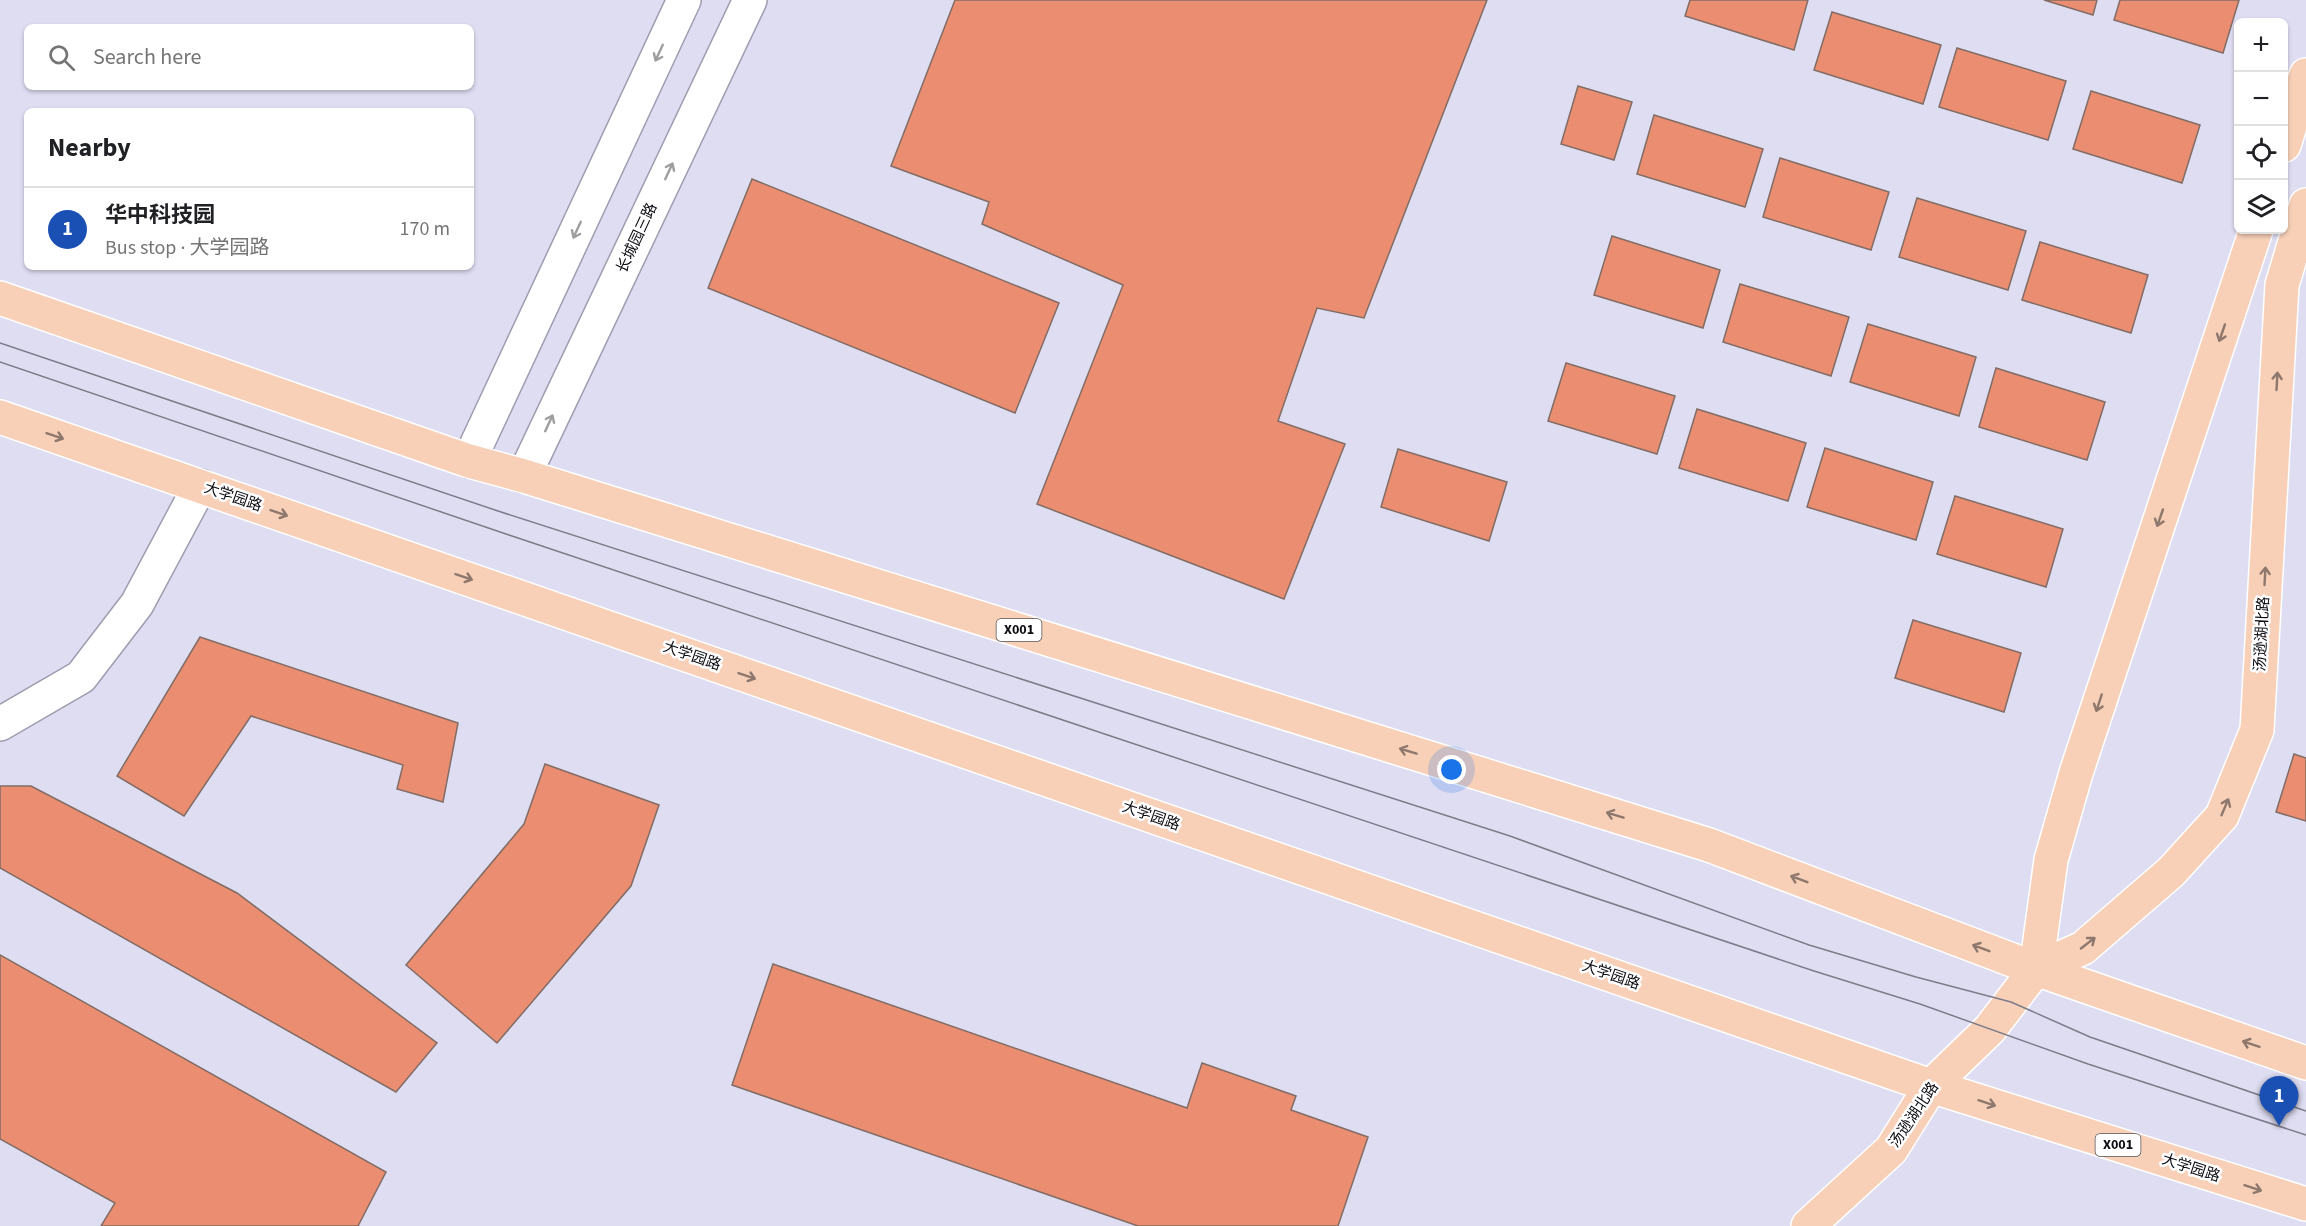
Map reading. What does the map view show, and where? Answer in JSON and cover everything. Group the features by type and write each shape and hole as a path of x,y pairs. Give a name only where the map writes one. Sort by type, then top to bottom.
{"main road":[{"path":"2288,130 2306,75"},
{"name":"汤逊湖北路","path":"1808,1226 1891,1150 1931,1086 1990,1029 2036,969 2083,948 2178,864 2222,816 2257,730 2282,285 2306,205"},
{"name":"汤逊湖北路","path":"2036,969 2051,861 2076,774 2255,234"},
{"name":"X001","path":"0,298 469,461 524,476 1709,845 2036,969 2306,1063"},
{"name":"大学园路","path":"0,417 1931,1086 2306,1204"}],"street":[{"path":"469,461 684,0"},
{"name":"长城园三路","path":"524,476 750,0"},
{"path":"0,724 81,677 137,604 200,486"}],"building":[{"path":"955,0 1487,0 1364,318 1317,308 1278,421 1345,444 1284,599 1037,504 1123,285 982,224 989,202 891,166"},
{"path":"1690,0 1808,0 1794,50 1685,16"},
{"path":"2044,0 2097,0 2093,15"},
{"path":"2120,0 2239,0 2223,53 2114,20"},
{"path":"1832,12 1941,45 1923,104 1814,70"},
{"path":"1957,48 2066,81 2048,140 1939,107"},
{"path":"1578,86 1632,102 1614,160 1561,144"},
{"path":"2091,91 2200,125 2182,183 2073,149"},
{"path":"1654,115 1763,149 1745,207 1637,174"},
{"path":"1780,158 1889,192 1871,250 1763,217"},
{"path":"752,179 1059,303 1015,413 708,288"},
{"path":"1917,198 2026,231 2008,290 1899,257"},
{"path":"1612,236 1720,270 1703,328 1594,295"},
{"path":"2040,242 2148,275 2131,333 2022,300"},
{"path":"1740,284 1849,317 1831,376 1723,342"},
{"path":"1868,324 1976,357 1959,416 1850,382"},
{"path":"1566,363 1675,396 1657,454 1548,421"},
{"path":"1996,368 2105,402 2087,460 1979,427"},
{"path":"1697,409 1806,443 1788,501 1679,468"},
{"path":"1825,448 1933,482 1916,540 1807,507"},
{"path":"1398,449 1507,482 1489,541 1381,507"},
{"path":"1955,496 2063,529 2046,587 1937,554"},
{"path":"1913,620 2021,653 2004,712 1895,678"},
{"path":"200,637 458,723 443,802 397,789 403,765 251,716 184,816 117,776"},
{"path":"2294,754 2306,758 2306,821 2276,812"},
{"path":"545,764 659,805 631,886 497,1043 406,965 524,824"},
{"path":"0,786 31,786 237,893 437,1043 396,1092 0,868"},
{"path":"0,955 386,1172 358,1226 101,1226 115,1203 0,1139"},
{"path":"773,964 1187,1108 1202,1063 1296,1096 1291,1110 1368,1137 1338,1226 1138,1226 732,1085"}],"tram line":[{"path":"0,343 498,511 1510,836 1809,945 2011,1002 2090,1037 2306,1111"},
{"path":"0,362 509,535 1814,971 1920,1004 2088,1064 2306,1135"}],"place":[{"name":"华中科技园","path":"2279,1126"}]}
